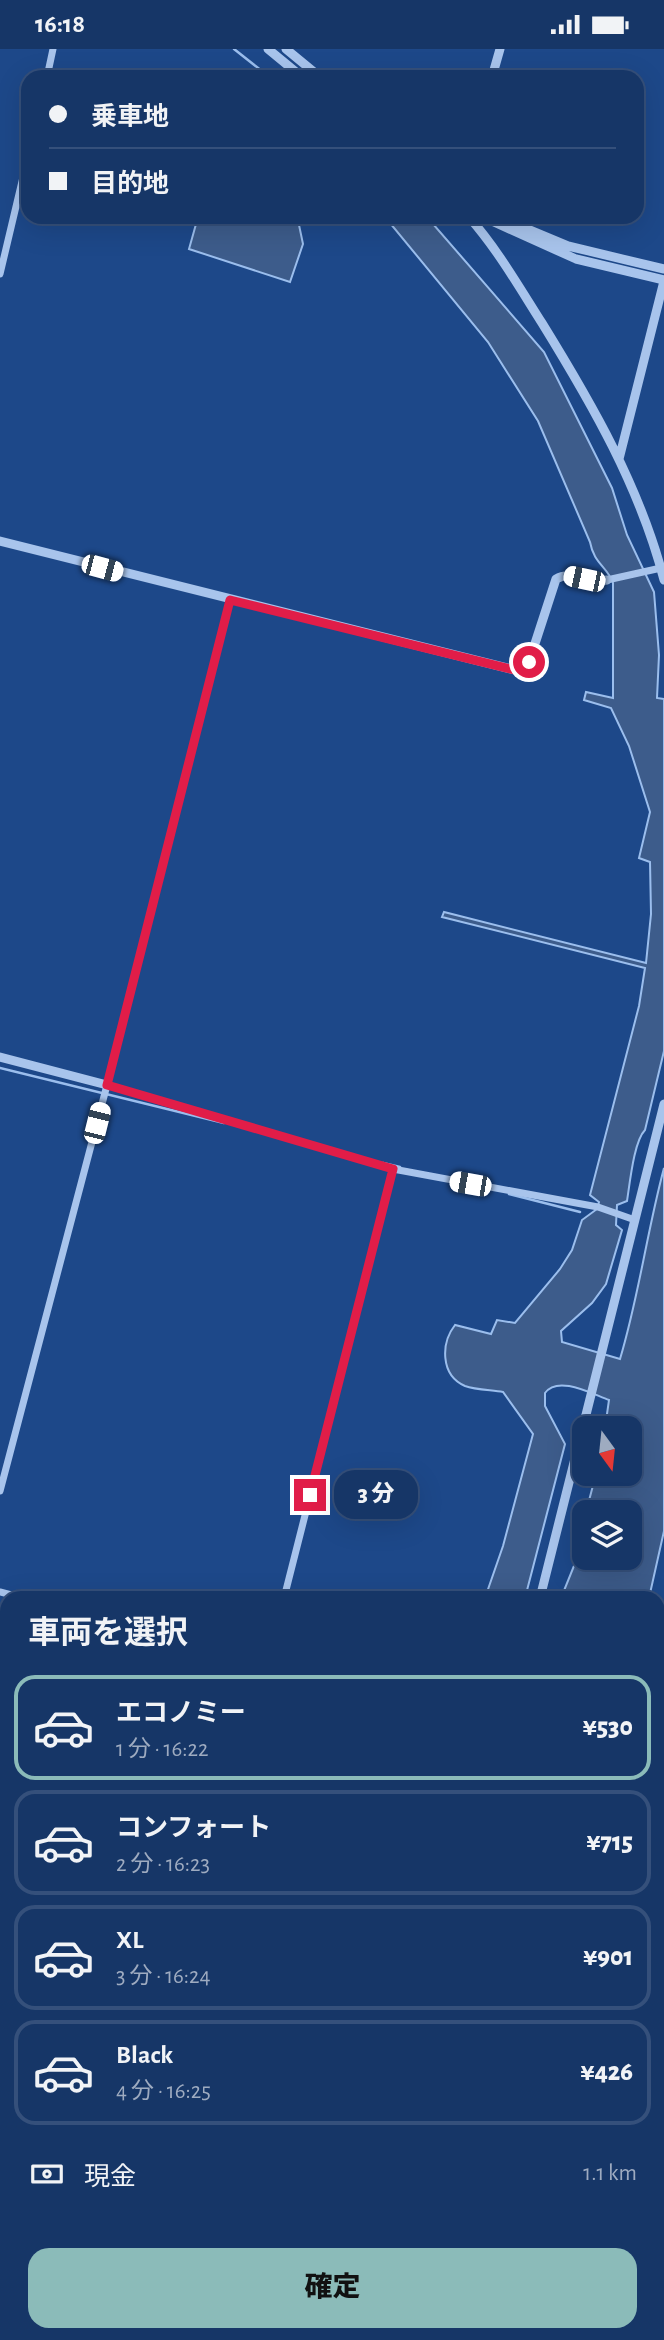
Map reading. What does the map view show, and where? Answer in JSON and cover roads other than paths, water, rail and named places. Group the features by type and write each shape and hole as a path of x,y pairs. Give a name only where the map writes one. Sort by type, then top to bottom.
{"street":[{"path":"49,70 54,49"},
{"path":"268,49 294,70"},
{"path":"286,49 312,70"},
{"path":"494,70 500,49"},
{"path":"0,275 21,186"},
{"path":"474,224 507,267 587,395 619,459 664,580"},
{"path":"498,224 576,259 664,280 619,459"},
{"path":"516,224 568,246 664,269"},
{"path":"0,541 523,672 529,662 556,579 569,576 599,582 661,568"},
{"path":"0,1492 106,1090 230,600"},
{"path":"0,1058 393,1169 598,1207 635,1220"},
{"path":"542,1591 664,1104"},
{"path":"286,1591 393,1169"}],"waterway":[{"path":"234,49 261,70"},
{"path":"0,1068 224,1123"},
{"path":"383,1163 400,1167"},
{"path":"509,1194 580,1212"}]}
